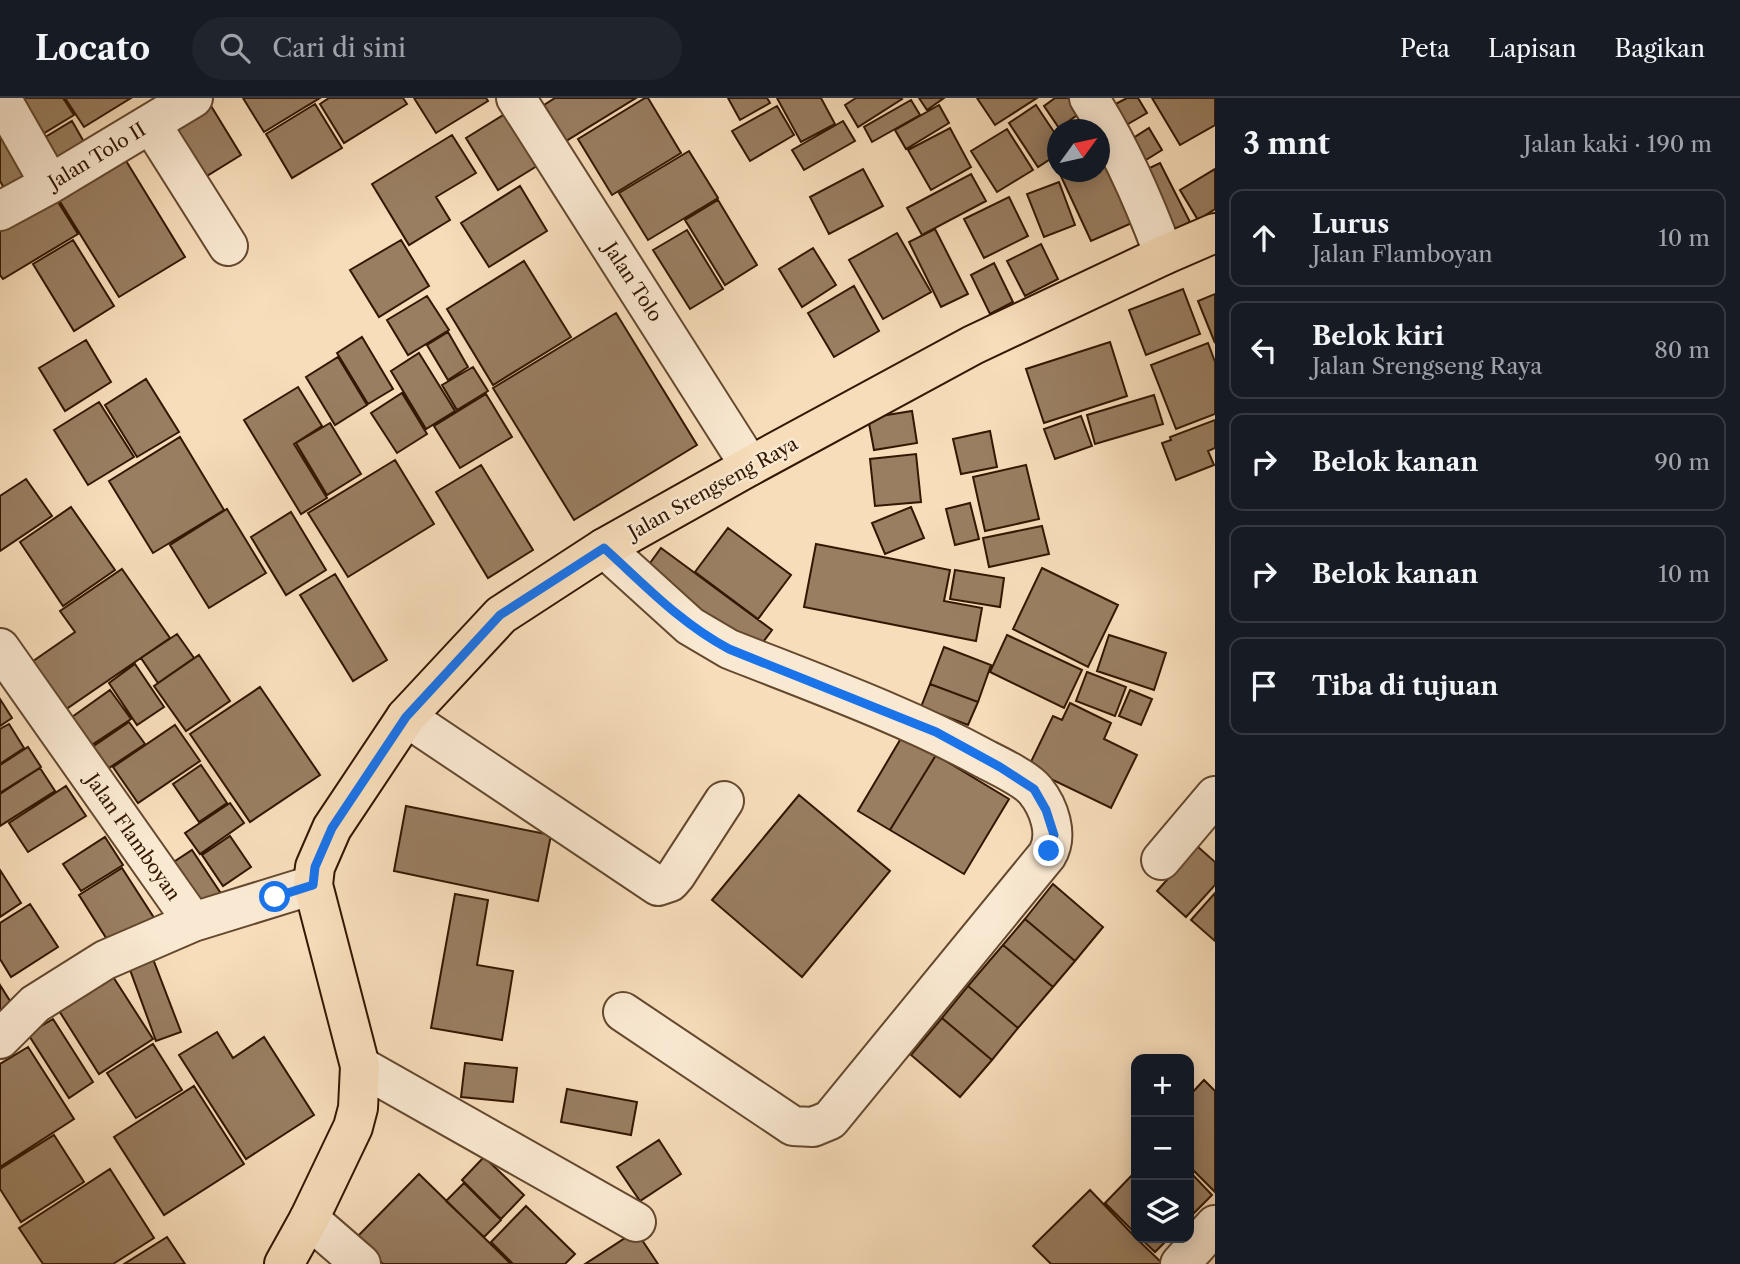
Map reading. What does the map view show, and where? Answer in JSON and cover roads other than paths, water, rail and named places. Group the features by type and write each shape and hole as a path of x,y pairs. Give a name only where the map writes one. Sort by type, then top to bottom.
{"main road":[{"name":"Jalan Srengseng Raya","path":"284,1264 353,1127 358,1108 360,1066 313,885 315,867 332,828 406,717 500,615 604,548 973,345 1215,233"}],"street":[{"path":"1,98 50,184"},
{"name":"Jalan Tolo II","path":"0,211 193,98"},
{"name":"Jalan Tolo","path":"516,98 750,466"},
{"path":"1089,98 1102,118 1151,221 1164,255"},
{"path":"152,124 228,246"},
{"path":"604,548 690,626 709,638 729,649 936,732 1012,774 1034,789 1046,810 1054,835 1047,855 830,1120 813,1127 793,1126 623,1012"},
{"name":"Jalan Flamboyan","path":"1,653 193,922"},
{"path":"406,717 658,886 670,882 676,875 724,801"},
{"path":"1161,860 1215,796"},
{"path":"0,1039 35,1004 105,960 193,922 313,885"},
{"path":"360,1066 636,1222"},
{"path":"309,1219 361,1264"},
{"path":"1180,1264 1215,1225"}]}
